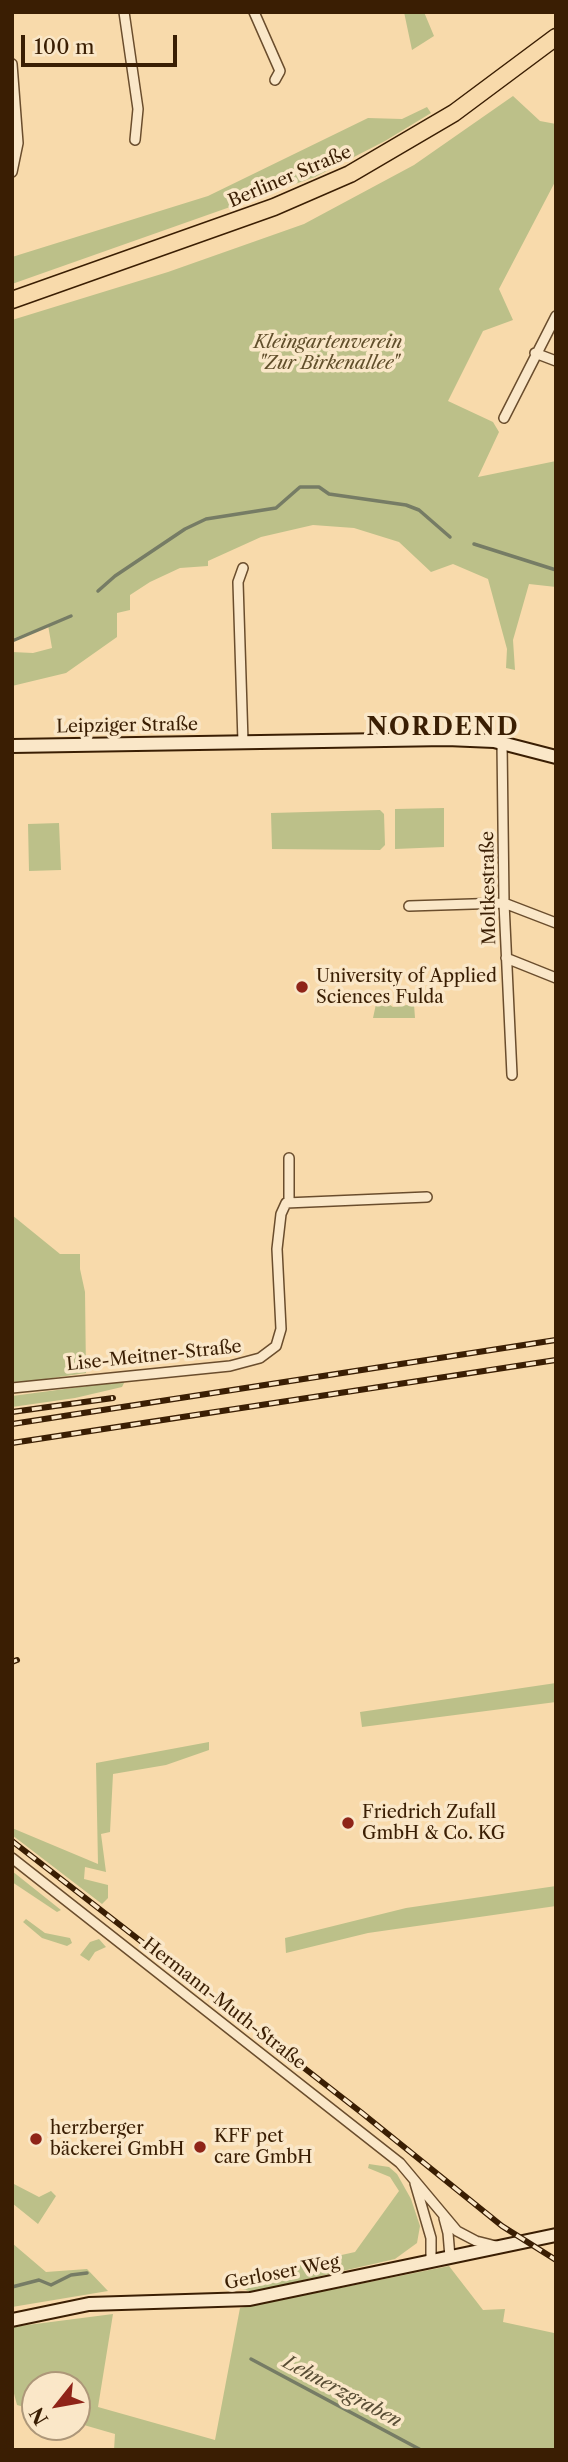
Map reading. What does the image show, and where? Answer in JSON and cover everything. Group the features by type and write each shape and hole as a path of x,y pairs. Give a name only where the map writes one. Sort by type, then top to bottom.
{"highway":[{"name":"Berliner Straße","path":"12,300 274,207 350,174 454,113 556,37"}],"street":[{"path":"124,12 138,109 135,139"},
{"path":"254,12 280,71 275,80"},
{"path":"12,64 18,143 12,172"},
{"path":"504,418 535,352 556,316"},
{"path":"535,352 556,361"},
{"path":"243,568 239,582 243,742"},
{"name":"Leipziger Straße","path":"12,746 447,738 502,743 556,757"},
{"name":"Moltkestraße","path":"502,743 504,903 512,1075"},
{"path":"410,906 504,903 556,923"},
{"path":"506,958 556,978"},
{"name":"Lise-Meitner-Straße","path":"12,1388 230,1366 260,1358 276,1346 281,1329 277,1249 281,1214 287,1202 289,1158"},
{"path":"287,1202 427,1197"},
{"name":"Hermann-Muth-Straße","path":"12,1858 368,2137 414,2178 457,2231 475,2241 500,2247"},
{"path":"414,2178 431,2238 431,2261"},
{"name":"Hermann-Muth-Straße","path":"442,2212 448,2232 450,2257"},
{"name":"Gerloser Weg","path":"12,2320 89,2304 229,2302 556,2235"}],"green space":[{"path":"404,12 424,12 434,36 412,50"},
{"name":"Kleingartenverein \"Zur Birkenallee\"","path":"513,96 540,121 556,124 556,180 499,289 513,320 483,331 448,401 493,422 499,432 478,477 556,461 556,587 529,584 513,640 515,670 506,668 507,649 488,579 453,564 431,572 399,542 354,528 313,525 261,537 208,561 208,566 180,568 150,582 130,595 130,610 117,613 117,637 66,673 12,686 12,652 33,653 52,648 48,625 12,639 12,320 168,272 304,224 414,165"},
{"path":"427,107 431,113 385,141 315,177 12,284 12,257 208,196 368,118 402,119"},
{"path":"444,808 444,847 395,849 395,809"},
{"path":"380,810 384,814 385,845 380,850 272,849 271,813"},
{"path":"59,823 61,870 29,871 28,824"},
{"path":"383,1000 393,1007 414,1004 415,1018 373,1018 376,1004"},
{"path":"12,1215 60,1254 80,1254 85,1292 86,1373 12,1384"},
{"path":"125,1381 122,1387 75,1398 12,1407 12,1396"},
{"path":"556,1683 556,1702 362,1727 360,1712"},
{"path":"209,1742 209,1750 166,1765 113,1774 110,1832 101,1834 106,1872 85,1867 84,1879 108,1885 108,1898 102,1904 12,1835 12,1828 98,1864 96,1763"},
{"path":"12,1871 61,1910 57,1912 12,1882"},
{"path":"556,1886 556,1906 368,1933 286,1953 285,1938 406,1908"},
{"path":"26,1919 45,1933 70,1938 72,1943 67,1946 42,1938 23,1922"},
{"path":"99,1939 106,1947 95,1952 89,1961 80,1955 90,1942"},
{"path":"369,2164 389,2167 397,2174 411,2199 420,2226 417,2243 395,2259 251,2292 243,2289 247,2276 355,2252 399,2191 390,2177 368,2168"},
{"path":"12,2183 39,2197 51,2191 56,2196 38,2224 12,2203"},
{"path":"12,2243 46,2272 87,2269 108,2291 12,2307"},
{"path":"449,2266 483,2310 505,2309 503,2322 554,2333 556,2329 556,2450 114,2450 115,2434 91,2427 91,2371 21,2371 21,2406 17,2405 12,2386 12,2327 113,2314 98,2407 215,2440 240,2308"}],"waterway":[{"path":"98,591 115,576 185,529 206,519 276,508 300,487 319,487 329,494 406,505 419,510 450,537"},
{"path":"474,544 556,570"},
{"path":"12,641 71,616"},
{"name":"Lehnerzgraben","path":"12,2287 39,2280 51,2285 71,2275 87,2273"},
{"name":"Lehnerzgraben","path":"251,2359 421,2450"}],"railway":[{"path":"12,1424 556,1340"},
{"path":"12,1443 556,1360"},
{"path":"12,1412 113,1398"},
{"path":"12,1662 17,1660"},
{"path":"12,1841 362,2113 502,2226 556,2260"}],"place":[{"name":"University of Applied Sciences Fulda","path":"302,987"},
{"name":"Friedrich Zufall GmbH & Co. KG","path":"348,1823"},
{"name":"herzberger bäckerei GmbH","path":"36,2139"},
{"name":"KFF pet care GmbH","path":"200,2147"}],"district":[{"name":"NORDEND","path":"443,728"}]}
